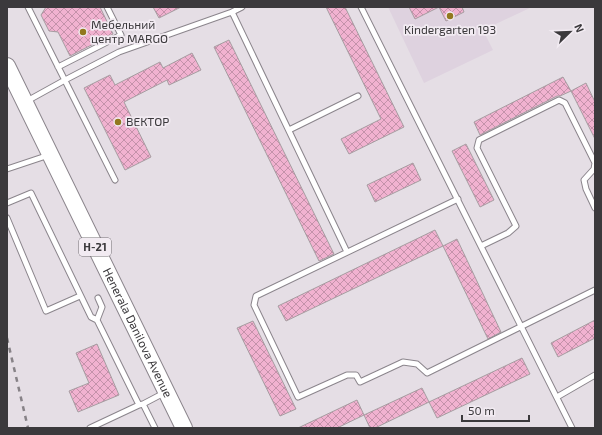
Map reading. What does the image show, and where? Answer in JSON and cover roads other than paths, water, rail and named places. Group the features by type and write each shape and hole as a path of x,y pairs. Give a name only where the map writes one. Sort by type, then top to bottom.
{"main road":[{"name":"Henerala Danilova Avenue","path":"7,66 184,428"}],"lane":[{"path":"28,7 115,180"},
{"path":"58,67 121,35 107,7"},
{"path":"25,103 119,52 232,12 242,7"},
{"path":"362,7 572,428"},
{"path":"232,12 347,252"},
{"path":"289,130 358,96"},
{"path":"481,246 508,233 516,226 477,148 479,140 559,100 565,103 595,163 594,169 584,180 586,189 595,208"},
{"path":"7,169 50,155"},
{"path":"7,203 31,193 91,317 97,320 155,428"},
{"path":"458,199 256,296 254,305 298,397 347,375 356,374 360,382 403,362 416,364 427,373 595,290"},
{"path":"7,218 46,311 80,296"},
{"path":"97,320 102,307 98,298"},
{"path":"557,397 595,375"},
{"path":"90,428 166,392"}],"railway":[{"path":"7,338 28,428"}],"place":[{"name":"Kindergarten 193","path":"450,16"},
{"name":"Мебельний центр MARGO","path":"83,32"},
{"name":"ВЕКТОР","path":"118,122"}]}
